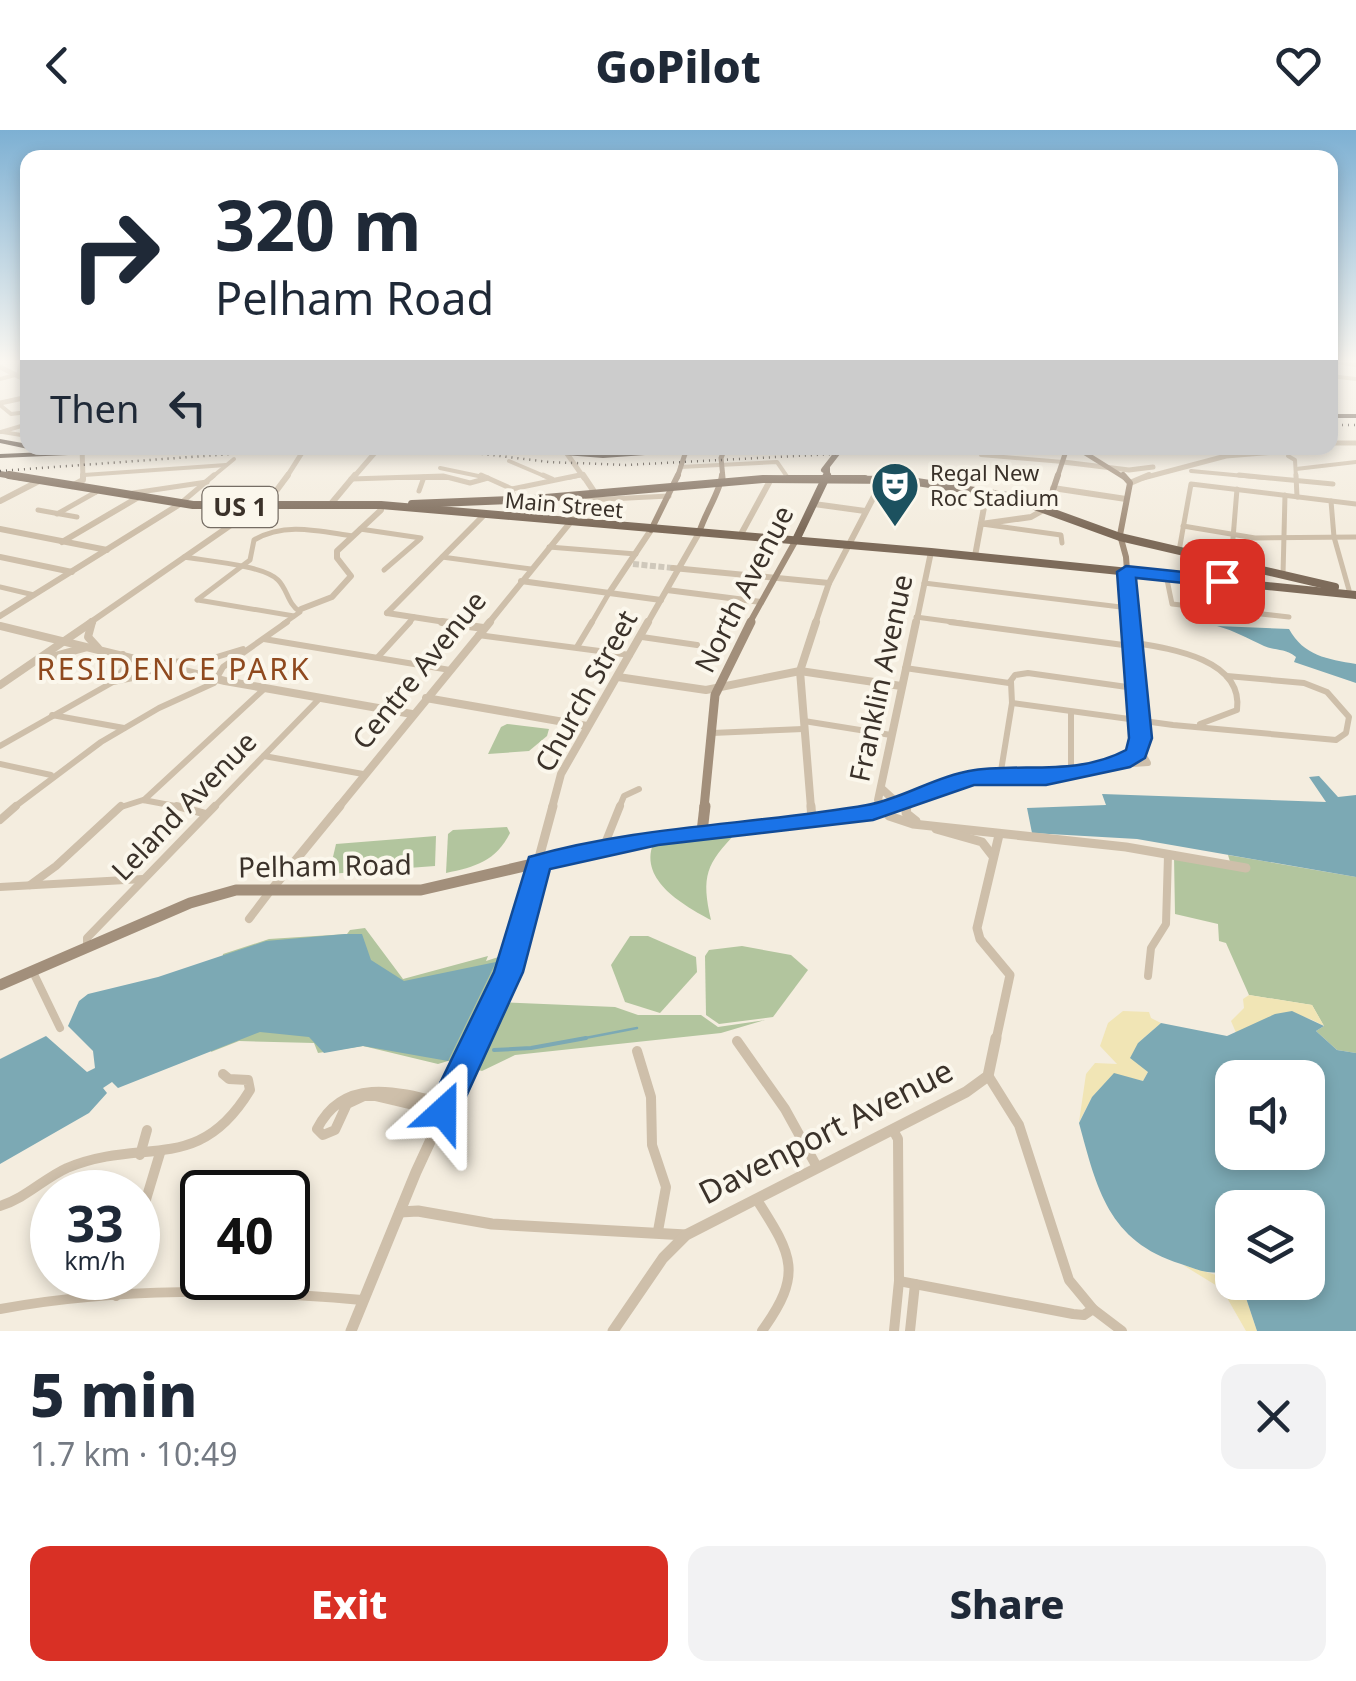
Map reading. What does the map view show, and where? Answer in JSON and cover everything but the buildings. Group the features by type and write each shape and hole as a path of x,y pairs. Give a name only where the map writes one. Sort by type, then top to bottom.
{"highway":[{"path":"590,455 617,455"}],"main road":[{"path":"699,533 707,507 723,482 723,455"},
{"name":"North Avenue","path":"702,832 718,688 836,455"},
{"path":"1050,498 1065,455"},
{"path":"1089,455 1130,483 1120,537 1138,722 1136,752"},
{"path":"651,530 675,485 684,457"},
{"path":"810,477 827,468"},
{"name":"US 1","path":"420,507 810,477 827,468 1032,502 1050,498 1120,537 1283,575 1311,586"},
{"name":"Main Street","path":"0,474 180,504 420,507 484,516 796,540 1126,572"},
{"path":"83,478 81,488 93,492"},
{"name":"US 1","path":"1126,572 1354,592"},
{"name":"Pelham Road","path":"0,985 206,898 236,890 402,892 604,847 886,809 971,778 1032,779 1111,765 1136,752"}],"street":[{"path":"82,455 83,478"},
{"path":"0,685 261,506 304,455"},
{"path":"330,505 372,455"},
{"path":"569,455 590,496 670,496"},
{"path":"982,455 1145,470 1198,455"},
{"path":"1130,483 1150,473 1205,458 1241,455"},
{"path":"1292,455 1297,497"},
{"path":"684,457 702,466 779,462 788,478"},
{"path":"0,616 180,504 234,459"},
{"path":"509,461 553,479"},
{"path":"1296,468 1356,462"},
{"path":"740,536 767,479 755,463"},
{"path":"66,487 83,478 226,465"},
{"path":"440,468 461,467 512,489 582,475"},
{"path":"937,484 946,470"},
{"path":"1191,471 1332,484"},
{"path":"350,479 448,476 464,483 488,478"},
{"path":"419,490 424,477"},
{"path":"812,821 800,671 829,584 883,478"},
{"path":"0,501 39,482"},
{"path":"122,496 207,482"},
{"path":"1179,551 1192,484 1356,504"},
{"path":"512,489 514,500"},
{"path":"1230,563 1237,489"},
{"path":"57,514 93,492"},
{"path":"975,556 986,492"},
{"path":"1283,575 1285,495"},
{"name":"Centre Avenue","path":"249,919 590,496"},
{"path":"62,542 136,498"},
{"path":"981,524 1036,516 1050,498 1126,499"},
{"path":"1331,501 1334,537 1354,592"},
{"path":"814,504 865,511"},
{"path":"252,557 197,600 285,615 332,598 350,576 336,554 381,510 381,505"},
{"path":"38,510 78,517"},
{"path":"484,516 386,613 631,656"},
{"path":"1000,524 1061,535 1062,543"},
{"path":"1183,526 1233,534 1356,537"},
{"path":"360,528 420,538 384,570"},
{"path":"0,529 106,550"},
{"path":"296,611 279,580 261,569 252,557 254,540 273,530 296,529 352,536"},
{"path":"576,647 651,530"},
{"name":"Church Street","path":"400,1212 508,972 561,774 699,533"},
{"path":"549,547 636,554"},
{"name":"Franklin Avenue","path":"886,809 878,800 880,788 930,552"},
{"path":"184,556 261,569"},
{"path":"0,557 72,572"},
{"path":"442,558 531,569"},
{"path":"676,568 829,584"},
{"path":"1166,576 1172,604 1289,617"},
{"path":"522,581 662,600"},
{"path":"924,582 1128,608"},
{"path":"0,587 35,595"},
{"path":"667,590 761,602"},
{"path":"0,820 52,775 125,728 218,680 223,668 296,611"},
{"path":"916,617 1186,654 1227,676 1304,683 1326,692 1349,718 1346,733 1336,740 1138,722 1012,702"},
{"path":"377,658 414,618"},
{"path":"94,619 88,637 95,648"},
{"path":"0,626 264,690 412,714"},
{"path":"642,636 696,645"},
{"path":"264,639 450,670"},
{"path":"195,690 194,666 254,645"},
{"path":"31,663 95,648"},
{"path":"112,682 126,665 123,654"},
{"path":"155,663 220,660 223,668"},
{"path":"905,668 1011,682"},
{"path":"0,746 112,682 146,672 178,670"},
{"path":"618,676 706,690 800,671 901,686"},
{"path":"1000,777 1015,675 1134,688"},
{"path":"1188,726 1237,710 1238,691 1227,676"},
{"path":"144,800 264,690"},
{"name":"Leland Avenue","path":"87,947 87,938 320,698"},
{"path":"426,698 587,726"},
{"path":"1070,773 1071,712"},
{"path":"51,715 125,728"},
{"path":"1219,719 1219,725 1227,731"},
{"path":"712,733 803,725 892,735"},
{"path":"1111,765 1148,763 1136,752"},
{"path":"264,756 363,774"},
{"path":"0,764 52,775"},
{"path":"880,788 891,798 908,802 906,813 921,823 982,842 992,855"},
{"path":"604,847 624,796 639,789"},
{"path":"30,885 52,871 119,808 133,801 208,814"},
{"path":"886,809 894,818 921,823 1246,868"},
{"name":"Davenport Avenue","path":"400,1212 418,1211 492,1224 686,1235 978,1086 988,1076 1010,984 1007,968 977,934 999,835"},
{"path":"1148,976 1151,948 1166,924 1168,855"},
{"path":"52,871 58,883"},
{"path":"0,887 145,879"},
{"path":"33,970 60,1028"},
{"path":"738,1041 817,1167"},
{"path":"637,1051 651,1096 652,1145 666,1188 658,1232"},
{"path":"0,1206 28,1196 68,1168 160,1153 201,1143 219,1134 246,1101 250,1090 248,1080 229,1079 223,1074"},
{"path":"988,1076 1019,1125 1062,1266 1093,1309 1122,1331"},
{"path":"356,1090 382,1090 444,1108 364,1096 347,1104 335,1130 324,1135 317,1129 339,1101 356,1090"},
{"path":"893,1129 898,1139 894,1331"},
{"path":"140,1155 147,1130"},
{"path":"155,1170 160,1153"},
{"path":"756,1198 789,1253 792,1266 787,1298 762,1331"},
{"path":"351,1331 400,1212"},
{"path":"613,1331 663,1258 686,1235"},
{"path":"898,1281 1072,1314 1093,1309"},
{"path":"910,1331 915,1284"},
{"path":"310,1296 364,1300"},
{"path":"0,1309 53,1300"}],"green space":[{"path":"507,724 549,729 547,736 529,751 488,754 501,727"},
{"path":"507,827 510,833 491,856 446,873 448,834 453,830"},
{"path":"737,832 718,853 709,872 706,892 711,920 667,891 652,870 653,844"},
{"path":"436,836 435,866 329,874 336,844"},
{"path":"1228,855 1356,877 1356,1053 1337,1050 1316,1031 1324,1026 1312,1005 1249,995 1226,943 1219,941 1218,924 1175,914 1174,856 1231,865"},
{"path":"365,928 403,979 514,952 494,1002 615,1007 638,1015 701,1015 718,1027 765,1020 721,1033 515,1055 482,1071 363,1046 318,1053 314,1043 239,1041 211,1052 223,954 269,939 347,934"},
{"path":"630,936 648,936 696,957 697,972 660,1013 625,1002 611,965"},
{"path":"742,946 791,955 808,970 773,1017 719,1024 706,1015 705,956 709,950"}],"sand":[{"path":"1249,995 1312,1005 1324,1026 1301,1016 1280,1016 1237,1035 1231,1021 1244,1008 1243,999"},
{"path":"1123,1011 1149,1012 1151,1018 1161,1023 1138,1043 1148,1072 1143,1081 1114,1074 1092,1097 1079,1122 1086,1074 1095,1063 1117,1064 1100,1046 1108,1023"},
{"path":"1183,1265 1215,1275 1215,1285"},
{"path":"1228,1300 1247,1300 1257,1331 1246,1331"}],"water":[{"path":"1217,626 1289,629 1309,651 1356,664 1356,683 1294,662 1296,657 1288,652"},
{"path":"1319,776 1338,797 1356,795 1356,877 1137,839 1032,833 1027,808 1106,805 1102,794 1326,802 1309,777"},
{"path":"362,934 371,960 404,981 496,962 448,1061 363,1046 324,1053 309,1037 260,1032 118,1088 112,1082 103,1088 107,1093 89,1113 0,1164 0,1059 46,1036 87,1072 95,1068 93,1051 68,1026 79,1001 88,994 158,977 266,941"},
{"path":"1292,1011 1324,1026 1316,1031 1337,1050 1356,1053 1356,1331 1257,1331 1247,1300 1325,1300 1325,1190 1215,1190 1213,1273 1156,1254 1137,1242 1121,1227 1100,1191 1079,1123 1092,1097 1114,1073 1143,1081 1148,1072 1130,1058 1138,1043 1161,1023 1227,1036 1275,1014"}],"waterway":[{"path":"575,1040 637,1028"},
{"path":"575,1040 586,1038"},
{"path":"494,1050 575,1040"}],"tunnel":[{"path":"633,564 673,568"}],"railway":[{"path":"1338,425 1356,425"},
{"path":"0,471 218,455"},
{"path":"492,455 626,465 815,455"}],"place":[{"name":"Regal New Roc Stadium","path":"895,528"}],"district":[{"name":"RESIDENCE PARK","path":"174,670"}],"route":[{"path":"443,1112 508,972 538,863 658,837 873,812 971,778 1046,778 1122,762 1140,748 1126,572 1222,581"}]}
